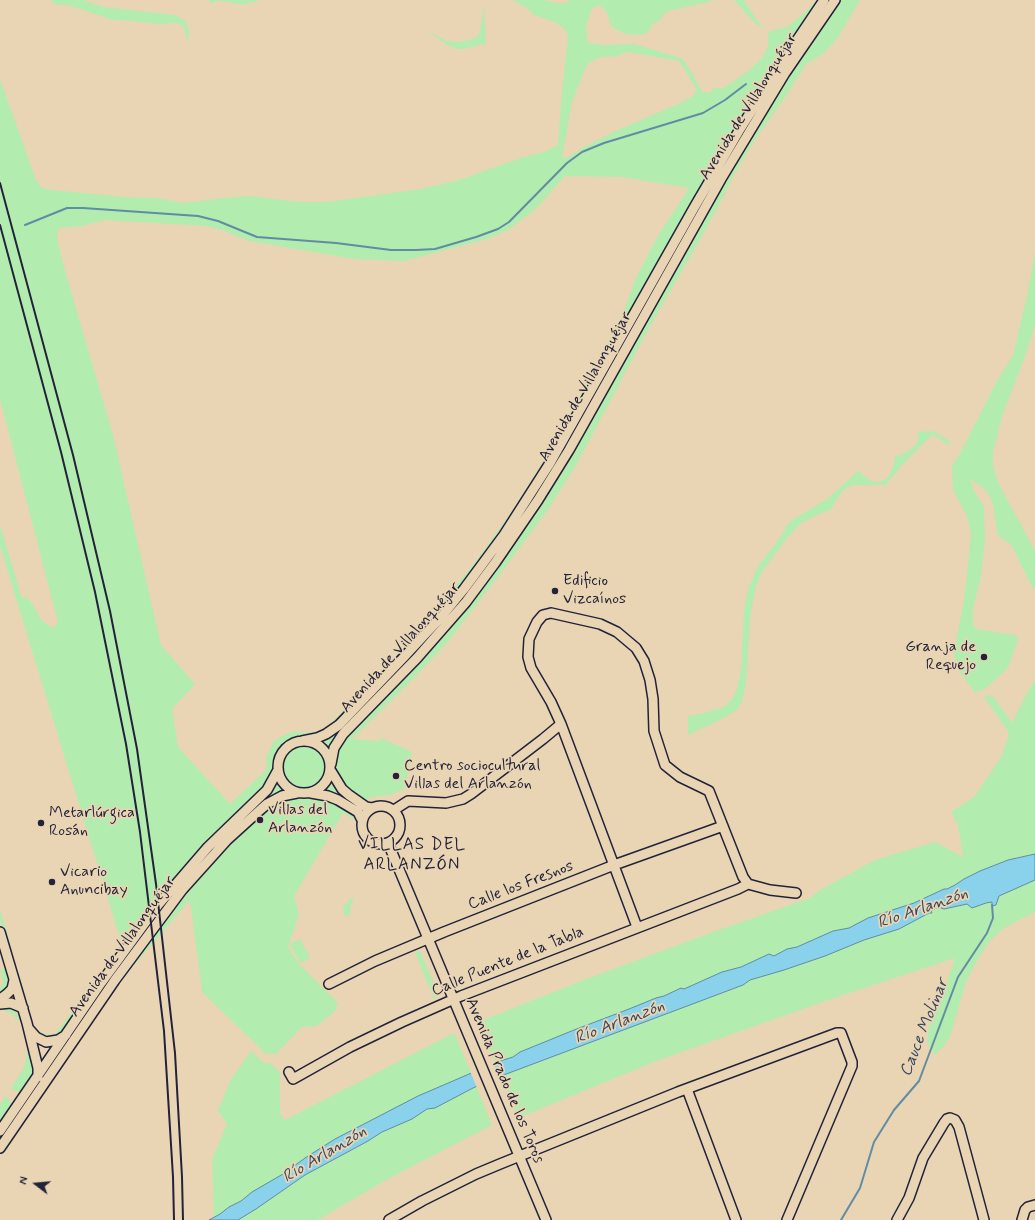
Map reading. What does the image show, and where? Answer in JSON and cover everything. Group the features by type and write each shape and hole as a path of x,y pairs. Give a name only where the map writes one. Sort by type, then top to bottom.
{"street":[{"name":"Avenida de Villalonquéjar","path":"302,741 317,738 339,725 442,616 504,535 529,498 565,437 694,206 740,129 824,0"},
{"name":"Avenida de Villalonquéjar","path":"331,768 334,748 343,734 417,658 466,602 495,563 538,500 569,450 721,180 785,73 835,0"},
{"path":"637,927 568,741 551,702 531,668 528,657 530,639 536,622 546,614 551,613 600,624 617,632 636,648 644,661 650,680 653,699 654,731 666,765 680,777 709,791 743,877 748,884 770,890 796,893"},
{"path":"394,810 408,801 446,803 463,799 515,761 561,724"},
{"path":"310,741 321,747 328,756 331,768 337,783 349,795 366,807 372,808 383,806 394,810 398,814 400,826 396,837 388,843 381,845 370,841 362,832 362,820 358,812 328,796 311,793 297,793 290,790 280,778 278,761 287,747 294,743 310,741"},
{"path":"311,793 324,785 331,768"},
{"name":"Avenida de Villalonquéjar","path":"0,1131 110,971 158,905 208,847 267,790 278,770"},
{"name":"Avenida de Villalonquéjar","path":"0,1148 115,980 182,890 227,840 267,804 282,796 297,793"},
{"path":"362,820 367,811 372,808"},
{"name":"Calle los Fresnos","path":"332,985 375,961 428,938 614,865 723,826"},
{"name":"Avenida Prado de los Toros","path":"388,843 546,1220"},
{"name":"Calle Puente de la Tabla","path":"289,1072 293,1079 350,1047 453,999 748,884"},
{"path":"0,932 23,1008 38,1068 38,1077"},
{"path":"0,999 12,988 14,980"},
{"path":"0,1004 11,1003 23,1008"},
{"path":"28,1028 36,1037 46,1042 58,1040 67,1034"},
{"path":"389,1220 422,1201 476,1174 519,1156 687,1089 837,1033 842,1035 852,1062 852,1066 787,1220"},
{"path":"687,1089 736,1220"},
{"path":"897,1220 909,1198 923,1158 944,1123 950,1118 955,1120 959,1127 984,1220"},
{"path":"1022,1220 1025,1210 1035,1204"}],"green space":[{"path":"50,0 82,0 104,7 176,15 186,22 189,31 188,43 183,26 176,23 156,24 113,20 68,5 56,5"},
{"path":"210,0 261,0 242,5 218,1 209,4"},
{"path":"513,0 544,0 561,4 570,0 713,0 668,11 661,19 652,25 649,31 645,34 633,35 617,30 610,25 608,14 600,5 592,8 586,26 588,44 634,44 681,58 686,63 702,91 708,93 715,88 723,88 747,72 761,59 768,47 768,34 770,31 787,27 817,0 860,0 837,39 823,54 806,64 786,96 754,141 732,178 705,231 648,330 575,467 547,511 447,643 352,739 379,741 381,738 412,752 405,788 390,795 370,797 354,819 343,813 294,896 299,914 288,947 298,963 338,1003 335,1011 317,1026 302,1027 276,1054 266,1054 202,992 190,900 129,971 125,959 0,1140 110,977 122,947 59,1037 41,1037 34,1030 48,1035 55,1034 122,945 0,546 0,525 22,598 26,597 32,603 42,621 51,627 56,626 58,622 0,399 0,79 36,180 41,187 52,190 126,197 158,198 183,203 251,196 300,202 326,202 421,189 459,180 521,158 544,152 558,145 568,38 567,32 560,25 534,15 528,9","holes":["628,52 679,61 697,90 693,96 680,103 620,129 584,147 567,158 562,157 572,102 588,64 597,58 609,56 614,57","565,176 622,177 689,188 656,239 636,278 623,313 543,462 510,514 474,564 392,661 331,723 319,731 306,733 293,731 274,741 266,758 267,765 265,771 230,804 178,747 172,709 195,684 161,645 113,435 66,274 58,243 57,231 60,228 82,226 104,220 206,226 222,230 249,241 354,259 404,261 487,239 508,230 535,210"]},
{"path":"734,0 744,0 763,29 755,23"},
{"path":"484,6 486,43 463,49 457,49 447,45 426,30 447,41 457,42 470,40 478,36"},
{"path":"1035,253 1035,325 1024,359 1002,416 993,452 993,466 998,482 1035,551 1035,590 1031,585 1011,544 1000,537 997,532 993,504 988,493 980,485 970,479 975,493 984,506 985,541 981,576 973,608 973,625 977,629 1015,635 1018,639 1008,668 985,689 975,692 956,668 954,652 964,600 971,534 967,516 953,490 952,465 959,455 997,381 1013,355 1027,296"},
{"path":"918,432 935,432 949,440 950,444 948,445 932,435 902,465 886,485 854,485 848,487 842,492 830,510 801,523 786,539 762,572 756,586 750,618 746,683 742,702 737,710 724,718 688,735 688,716 724,707 733,698 741,671 744,609 749,587 758,566 782,535 787,525 795,518 827,499 858,471 871,481 877,482 884,480 889,476 895,459 894,457 905,453 917,444"},
{"path":"1035,680 1035,854 1008,860 970,876 980,905 992,902 992,906 996,905 999,896 1035,880 1035,912 1011,924 999,932 989,942 966,982 950,1037 935,1055 927,1042 929,1026 941,1000 955,958 834,998 659,1060 518,1118 478,1022 581,981 810,898 820,890 875,860 935,842 963,857 958,825 951,812 975,796 1001,757 1008,737 1008,731 984,697 988,695 993,696 1012,723"},
{"path":"351,898 354,901 351,905 350,914 346,917 343,909 345,904"},
{"path":"0,909 11,946 8,945 0,920"},
{"path":"300,939 310,958 300,963 290,944"},
{"path":"419,951 438,993 438,996 434,999 415,953"},
{"path":"0,969 7,971 9,979 5,990 0,995 0,989 3,982"},
{"path":"0,1007 13,1009 20,1019 16,1020 14,1015 0,1009"},
{"path":"24,1028 34,1068 34,1075 26,1088 19,1092 10,1089 24,1068 28,1049"},
{"path":"455,1034 492,1125 386,1180 318,1220 214,1220 212,1159 227,1124 218,1111 230,1081 251,1051 264,1063 270,1063 280,1072 280,1114 285,1120 450,1035"},
{"path":"6,1096 11,1102 10,1111 0,1124 0,1104"}],"water":[{"name":"Río Arlanzón","path":"1035,854 1035,880 999,896 996,905 992,906 992,902 972,908 967,904 944,909 938,907 931,911 932,913 929,913 899,929 864,940 825,956 750,980 743,985 501,1076 473,1088 435,1108 427,1109 412,1119 382,1132 305,1175 238,1220 209,1220 283,1174 335,1139 418,1096 497,1062 513,1057 520,1052 681,988 684,989 722,972 741,967 769,954 774,956 787,949 797,947 833,931 849,928 868,918 914,903 947,889 980,871 1008,860"}],"pier":[{"path":"493,1062 500,1078 477,1088 470,1071"}],"waterway":[{"path":"25,225 67,208 83,208 198,216 218,221 257,237 336,243 391,250 435,249 498,229 509,222 567,163 582,152 604,143 703,113 725,100 746,84"},
{"name":"Cauce Molinar","path":"841,1220 860,1188 874,1142 894,1110 919,1081 958,977 987,933 993,918 992,905"}],"railway":[{"path":"0,183 73,455 110,611 137,749 156,884 175,1053 183,1220"},
{"path":"0,225 61,452 95,592 126,744 140,832 164,1031 173,1177 174,1220"}],"place":[{"name":"Edificio Vizcaínos","path":"555,591"},
{"name":"Granja de Requejo","path":"984,657"},
{"name":"Centro sociocultural Villas del Arlanzón","path":"396,776"},
{"name":"Villas del Arlanzón","path":"260,820"},
{"name":"Metarlúrgica Rosán","path":"41,823"},
{"name":"Vicario Anuncibay","path":"52,882"}],"district":[{"name":"VILLAS DEL ARLANZÓN","path":"412,855"}]}
